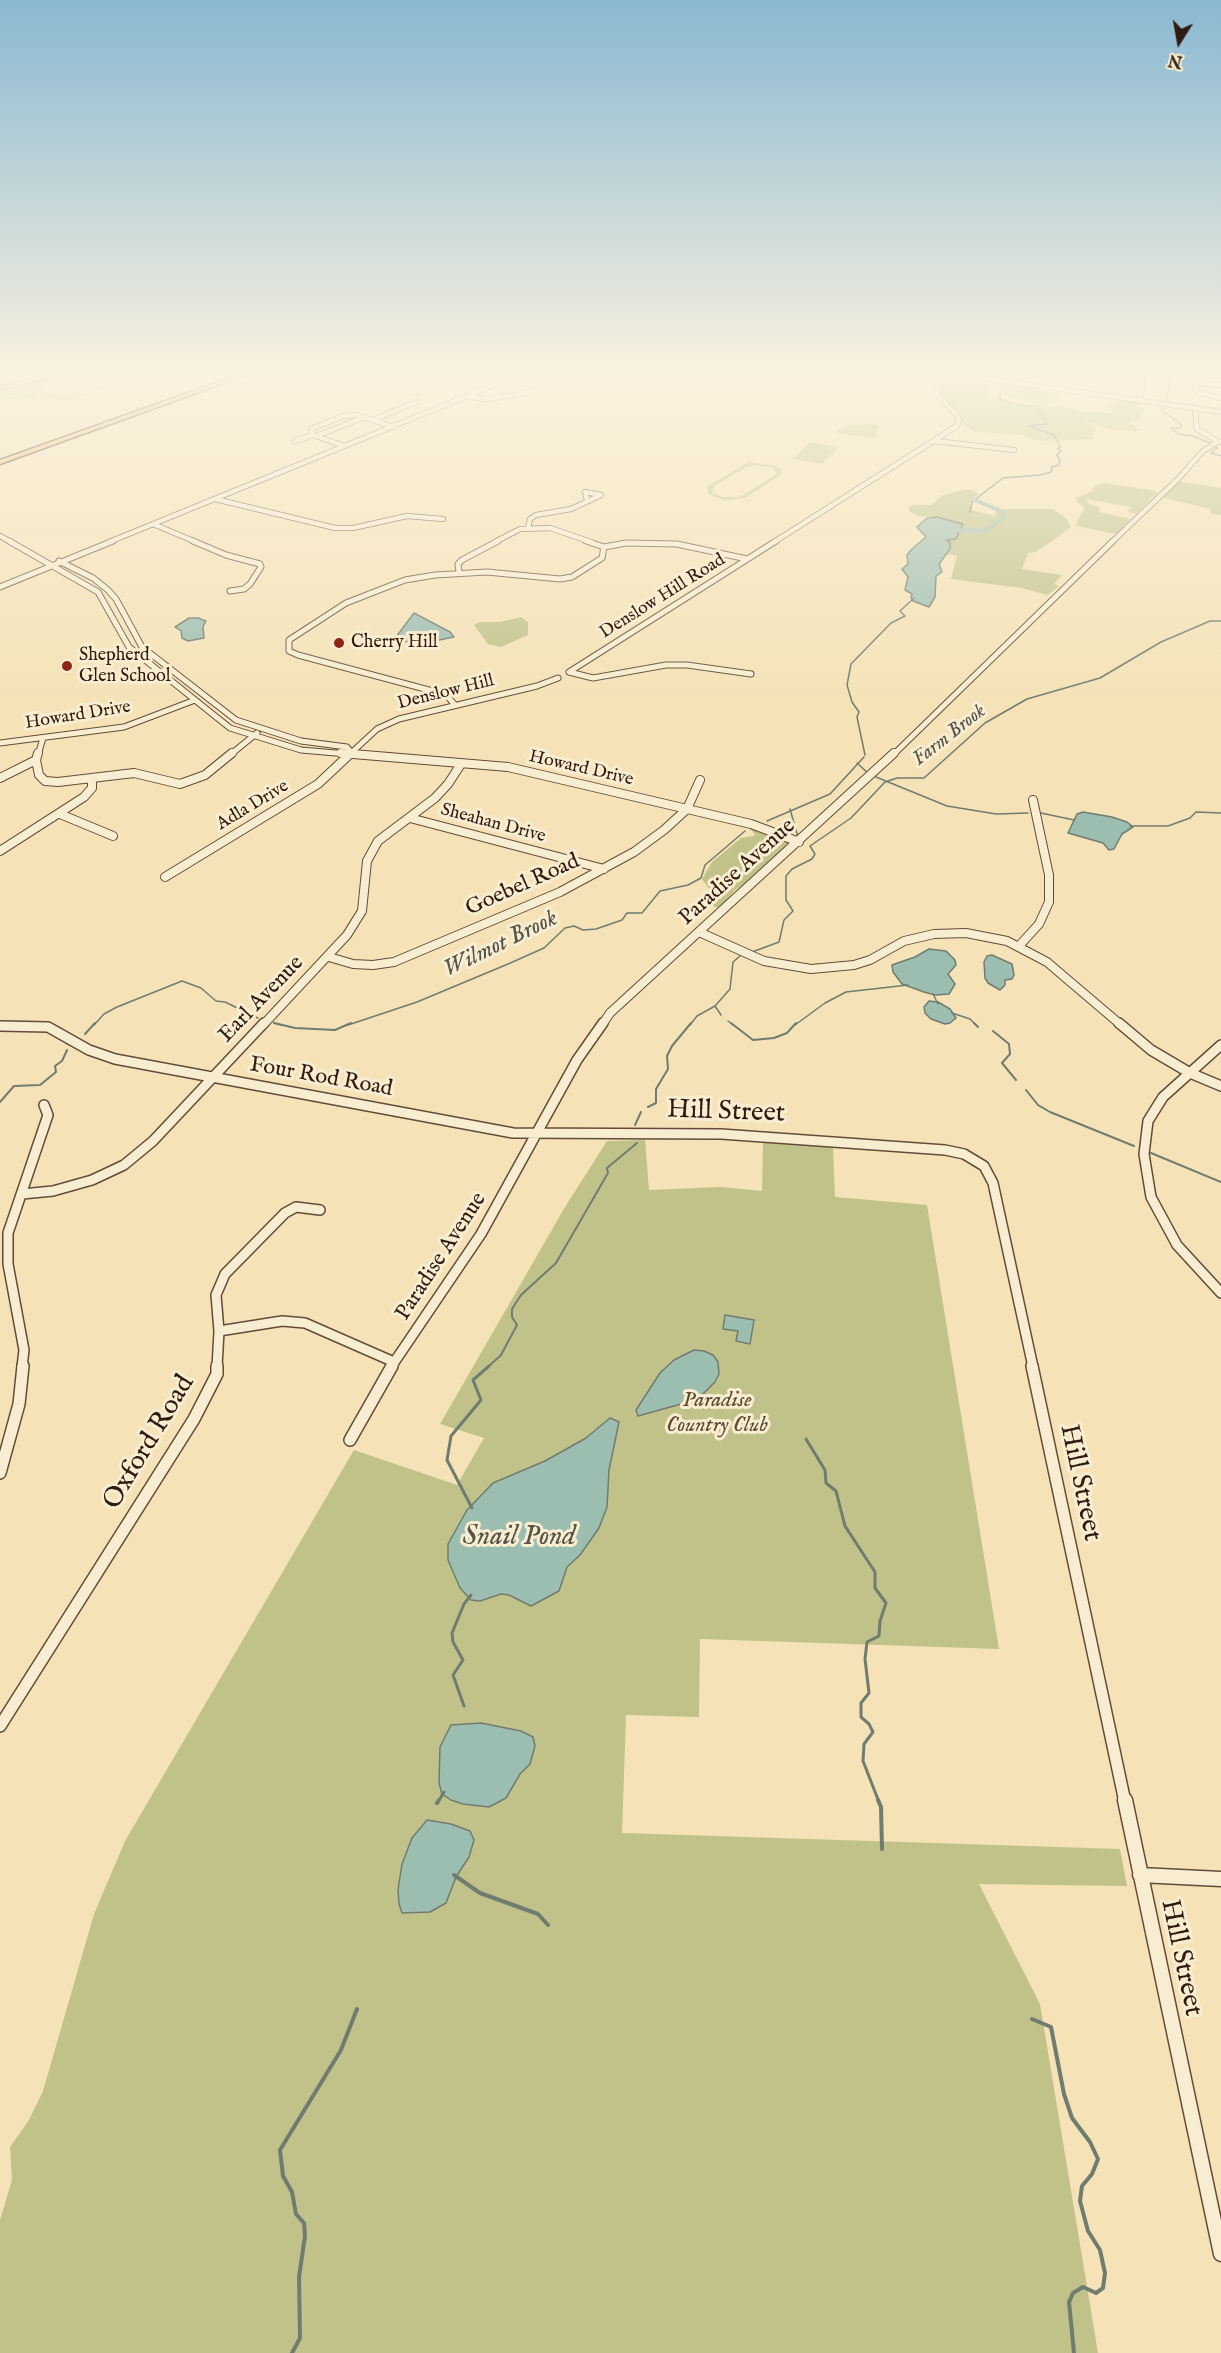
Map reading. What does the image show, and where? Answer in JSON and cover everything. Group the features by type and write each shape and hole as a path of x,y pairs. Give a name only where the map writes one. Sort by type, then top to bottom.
{"street":[{"path":"0,587 252,484"},
{"name":"Denslow Hill Road","path":"751,674 687,665 666,665 603,677 569,672 867,484"},
{"name":"Paradise Avenue","path":"350,1440 394,1362 481,1234 577,1060 601,1024 624,999 877,771 1173,484"},
{"path":"215,499 335,528 353,528 407,516 443,519"},
{"path":"528,528 530,519 536,515 571,509 587,500"},
{"path":"153,524 226,555 260,564 261,567 250,584 244,589 230,591"},
{"path":"459,573 458,564 462,560 487,549 506,535 528,528 550,528 604,547 656,543 677,544 747,559"},
{"path":"0,530 101,584 113,595 138,641 127,644 105,600 91,587 0,536"},
{"path":"455,705 448,697 440,693 298,656 289,651 287,645 295,634 346,603 405,580 486,572 560,579 572,577 602,558 604,547"},
{"path":"91,587 101,584"},
{"path":"117,624 128,622"},
{"name":"Howard Drive","path":"138,641 236,720 301,741 347,747 351,752"},
{"name":"Howard Drive","path":"127,644 193,701 230,728 301,750 337,754 351,752 508,767 761,827 799,842"},
{"name":"Denslow Hill","path":"351,752 378,729 399,719 537,686 558,678"},
{"name":"Howard Drive","path":"0,744 124,727 204,696"},
{"path":"43,738 36,759 39,775 45,781 58,782 134,773 180,784 205,775 261,729"},
{"name":"Adla Drive","path":"165,877 318,784 351,752"},
{"path":"0,778 36,759"},
{"name":"Earl Avenue","path":"22,1194 53,1191 92,1180 124,1165 153,1141 329,957 347,935 362,910 367,861 378,841 410,818 448,784 461,764"},
{"path":"0,851 84,797 92,788 92,778"},
{"name":"Goebel Road","path":"329,957 363,964 394,962 560,892 641,846 687,809 700,780"},
{"path":"1020,946 1039,924 1049,902 1049,875 1033,800"},
{"path":"60,814 113,836"},
{"name":"Sheahan Drive","path":"410,818 604,868"},
{"path":"699,932 755,958 811,969 854,965 904,941 933,933 975,934 1020,946 1047,962 1151,1050 1190,1073 1221,1086"},
{"name":"Four Rod Road","path":"0,1026 48,1027 101,1055 513,1133 535,1134"},
{"path":"1221,1045 1163,1097 1148,1121 1144,1154 1151,1197 1177,1245 1221,1293"},
{"path":"0,1473 19,1404 24,1350 8,1264 8,1233 48,1115 44,1105"},
{"name":"Hill Street","path":"535,1134 721,1134 783,1137 945,1150 964,1154 984,1166 993,1183 997,1200 1221,2254"},
{"name":"Oxford Road","path":"0,1726 194,1419 217,1374 219,1331 216,1295 225,1274 285,1213 296,1207 320,1210"},
{"path":"219,1331 282,1321 305,1323 394,1362"},
{"path":"1140,1875 1221,1879"}],"green space":[{"path":"712,484 718,484 712,492 722,497 740,497 761,484 767,484 745,498 724,500 708,494 708,486"},
{"path":"1101,484 1108,484 1158,492 1136,514 1128,512 1131,507 1086,499 1089,504 1100,507 1099,512 1130,519 1117,534 1077,526 1076,523 1085,508 1078,503 1076,498 1093,491 1093,488"},
{"path":"1176,484 1196,484 1221,488 1221,515 1211,514 1210,509 1161,497"},
{"path":"972,490 979,494 969,503 971,510 995,516 996,510 1001,509 1053,509 1067,519 1071,527 1035,552 1028,553 1022,569 1062,575 1054,584 1059,586 1048,595 1021,588 951,579 957,556 947,554 950,550 941,540 956,539 937,517 918,516 909,511 909,507 932,505 943,495"},
{"path":"521,617 528,622 528,635 501,647 488,644 474,625 480,622 500,622"},
{"path":"751,827 792,843 778,853 753,878 735,890 720,908 698,902 709,894 710,890 702,879 712,862 741,838 754,836"},
{"name":"Paradise Country Club","path":"645,1140 649,1190 721,1187 762,1191 763,1142 833,1147 835,1197 927,1205 999,1649 700,1639 699,1717 626,1715 622,1833 1120,1849 1127,1886 979,1884 1040,2004 1098,2353 0,2353 0,2220 12,2180 10,2147 29,2120 43,2091 94,1914 125,1841 354,1450 457,1485 484,1438 440,1424 565,1207 607,1141"}],"water":[{"path":"937,517 963,524 956,539 946,540 950,542 950,549 939,564 942,572 936,576 935,597 929,607 913,601 912,594 905,590 908,577 902,569 908,564 907,555 926,537 917,527 927,518"},
{"path":"414,613 450,632 454,637 439,640 427,646 418,642 393,641"},
{"path":"189,618 206,621 203,627 204,638 188,641 182,638 181,631 175,627"},
{"path":"1083,812 1112,817 1127,822 1133,827 1122,834 1114,849 1109,850 1103,843 1068,833 1077,814"},
{"path":"929,949 946,951 955,960 956,965 948,974 955,984 949,994 935,995 902,984 893,972 892,965"},
{"path":"992,955 1012,964 1014,975 1012,979 1005,980 1005,985 1000,990 988,983 985,978 984,962 987,956"},
{"path":"929,1001 938,1002 950,1009 956,1018 945,1024 931,1019 925,1013 924,1007"},
{"path":"725,1315 754,1320 750,1344 736,1341 738,1331 723,1329"},
{"path":"694,1350 713,1355 718,1362 719,1374 715,1382 703,1394 681,1404 638,1416 636,1410 660,1373 674,1360"},
{"name":"Snail Pond","path":"610,1418 619,1422 609,1470 607,1507 599,1528 580,1555 567,1567 559,1591 531,1606 509,1595 501,1594 480,1601 471,1600 460,1588 448,1560 448,1544 467,1510 493,1483 545,1461 586,1438"},
{"path":"481,1723 521,1731 533,1737 535,1746 530,1764 520,1774 506,1798 489,1807 451,1800 442,1794 439,1783 440,1747 451,1725"},
{"path":"427,1820 451,1824 470,1831 474,1840 469,1857 456,1877 446,1903 430,1912 402,1913 398,1890 402,1864 412,1838"}],"waterway":[{"name":"Wilmot Brook","path":"970,512 972,502 995,484"},
{"path":"951,530 986,531 1003,518 1003,512 975,500"},
{"name":"Wilmot Brook","path":"865,755 857,717 859,712 852,702 847,685 851,664 891,623 905,616 900,611 914,598"},
{"name":"Farm Brook","path":"887,781 897,778 924,778 985,723 1027,699 1100,678 1161,642 1210,621 1221,621"},
{"name":"Wilmot Brook","path":"858,764 864,757"},
{"name":"Wilmot Brook","path":"791,811 830,794 858,764"},
{"path":"858,764 869,774"},
{"path":"876,777 887,781"},
{"name":"Farm Brook","path":"752,952 779,942 784,920 793,911 786,900 786,876 792,869 812,859 815,854 810,846 851,818 887,781"},
{"path":"887,781 947,806 996,814 1028,813"},
{"name":"Wilmot Brook","path":"767,821 791,811"},
{"path":"791,811 798,837"},
{"path":"1130,826 1168,826 1190,818 1196,812 1221,813"},
{"path":"1041,813 1074,820"},
{"name":"Wilmot Brook","path":"348,1025 417,1002 544,948 565,928 574,926 583,930 596,929 622,920 627,913 642,913 660,891 688,885 701,878 705,865 745,831"},
{"name":"Farm Brook","path":"715,1006 730,989 733,962 740,956"},
{"name":"Wilmot Brook","path":"94,1025 104,1014 117,1007 182,981 201,988 216,1001 225,1002 258,1018"},
{"path":"795,1025 825,1003 846,992 908,985"},
{"path":"933,994 938,1004"},
{"path":"690,1025 697,1016 715,1006"},
{"path":"715,1006 721,1015"},
{"path":"952,1013 970,1019 978,1027"},
{"path":"728,1021 733,1025"},
{"name":"Wilmot Brook","path":"85,1034 95,1023"},
{"name":"Wilmot Brook","path":"281,1025 274,1023 295,1028 335,1030 351,1023"},
{"path":"648,1107 656,1103 656,1089 668,1069 667,1056 672,1046 691,1023"},
{"path":"731,1023 753,1040 774,1038 787,1033 796,1023"},
{"path":"993,1031 1009,1044 1010,1054 1002,1063 1016,1080"},
{"name":"Wilmot Brook","path":"0,1102 14,1086 40,1085 56,1072 55,1066 62,1061 67,1050"},
{"path":"1026,1090 1038,1105 1050,1112 1134,1146"},
{"path":"635,1125 641,1112"},
{"path":"488,1367 501,1355 517,1325 512,1317 512,1309 521,1295 556,1263 608,1173 607,1168 637,1143"},
{"path":"1151,1153 1221,1182"},
{"path":"472,1508 447,1460 451,1436 481,1400 473,1380 489,1366"},
{"path":"806,1439 825,1470 826,1483 836,1491 845,1526 875,1572 875,1588 886,1603 880,1621 879,1636 867,1642 865,1659 869,1693 861,1703 861,1717 869,1724 873,1732 864,1744 863,1761 879,1802"},
{"path":"464,1706 453,1675 463,1660 453,1642 452,1633 464,1604 471,1595"},
{"path":"438,1802 444,1792"},
{"path":"878,1800 881,1807 882,1849"},
{"path":"454,1875 480,1893 538,1914 548,1925"},
{"path":"292,2353 300,2338 299,2277 305,2236 304,2223 296,2214 292,2192 283,2176 280,2150 341,2050 357,2009"},
{"path":"1032,2019 1051,2027 1064,2094 1072,2118 1090,2142 1098,2159 1092,2174 1082,2186 1080,2201 1088,2231 1100,2250 1105,2273 1103,2288 1096,2293 1083,2287 1073,2293 1069,2302 1074,2353"}],"place":[{"name":"Cherry Hill","path":"339,643"},
{"name":"Shepherd Glen School","path":"67,666"}]}
